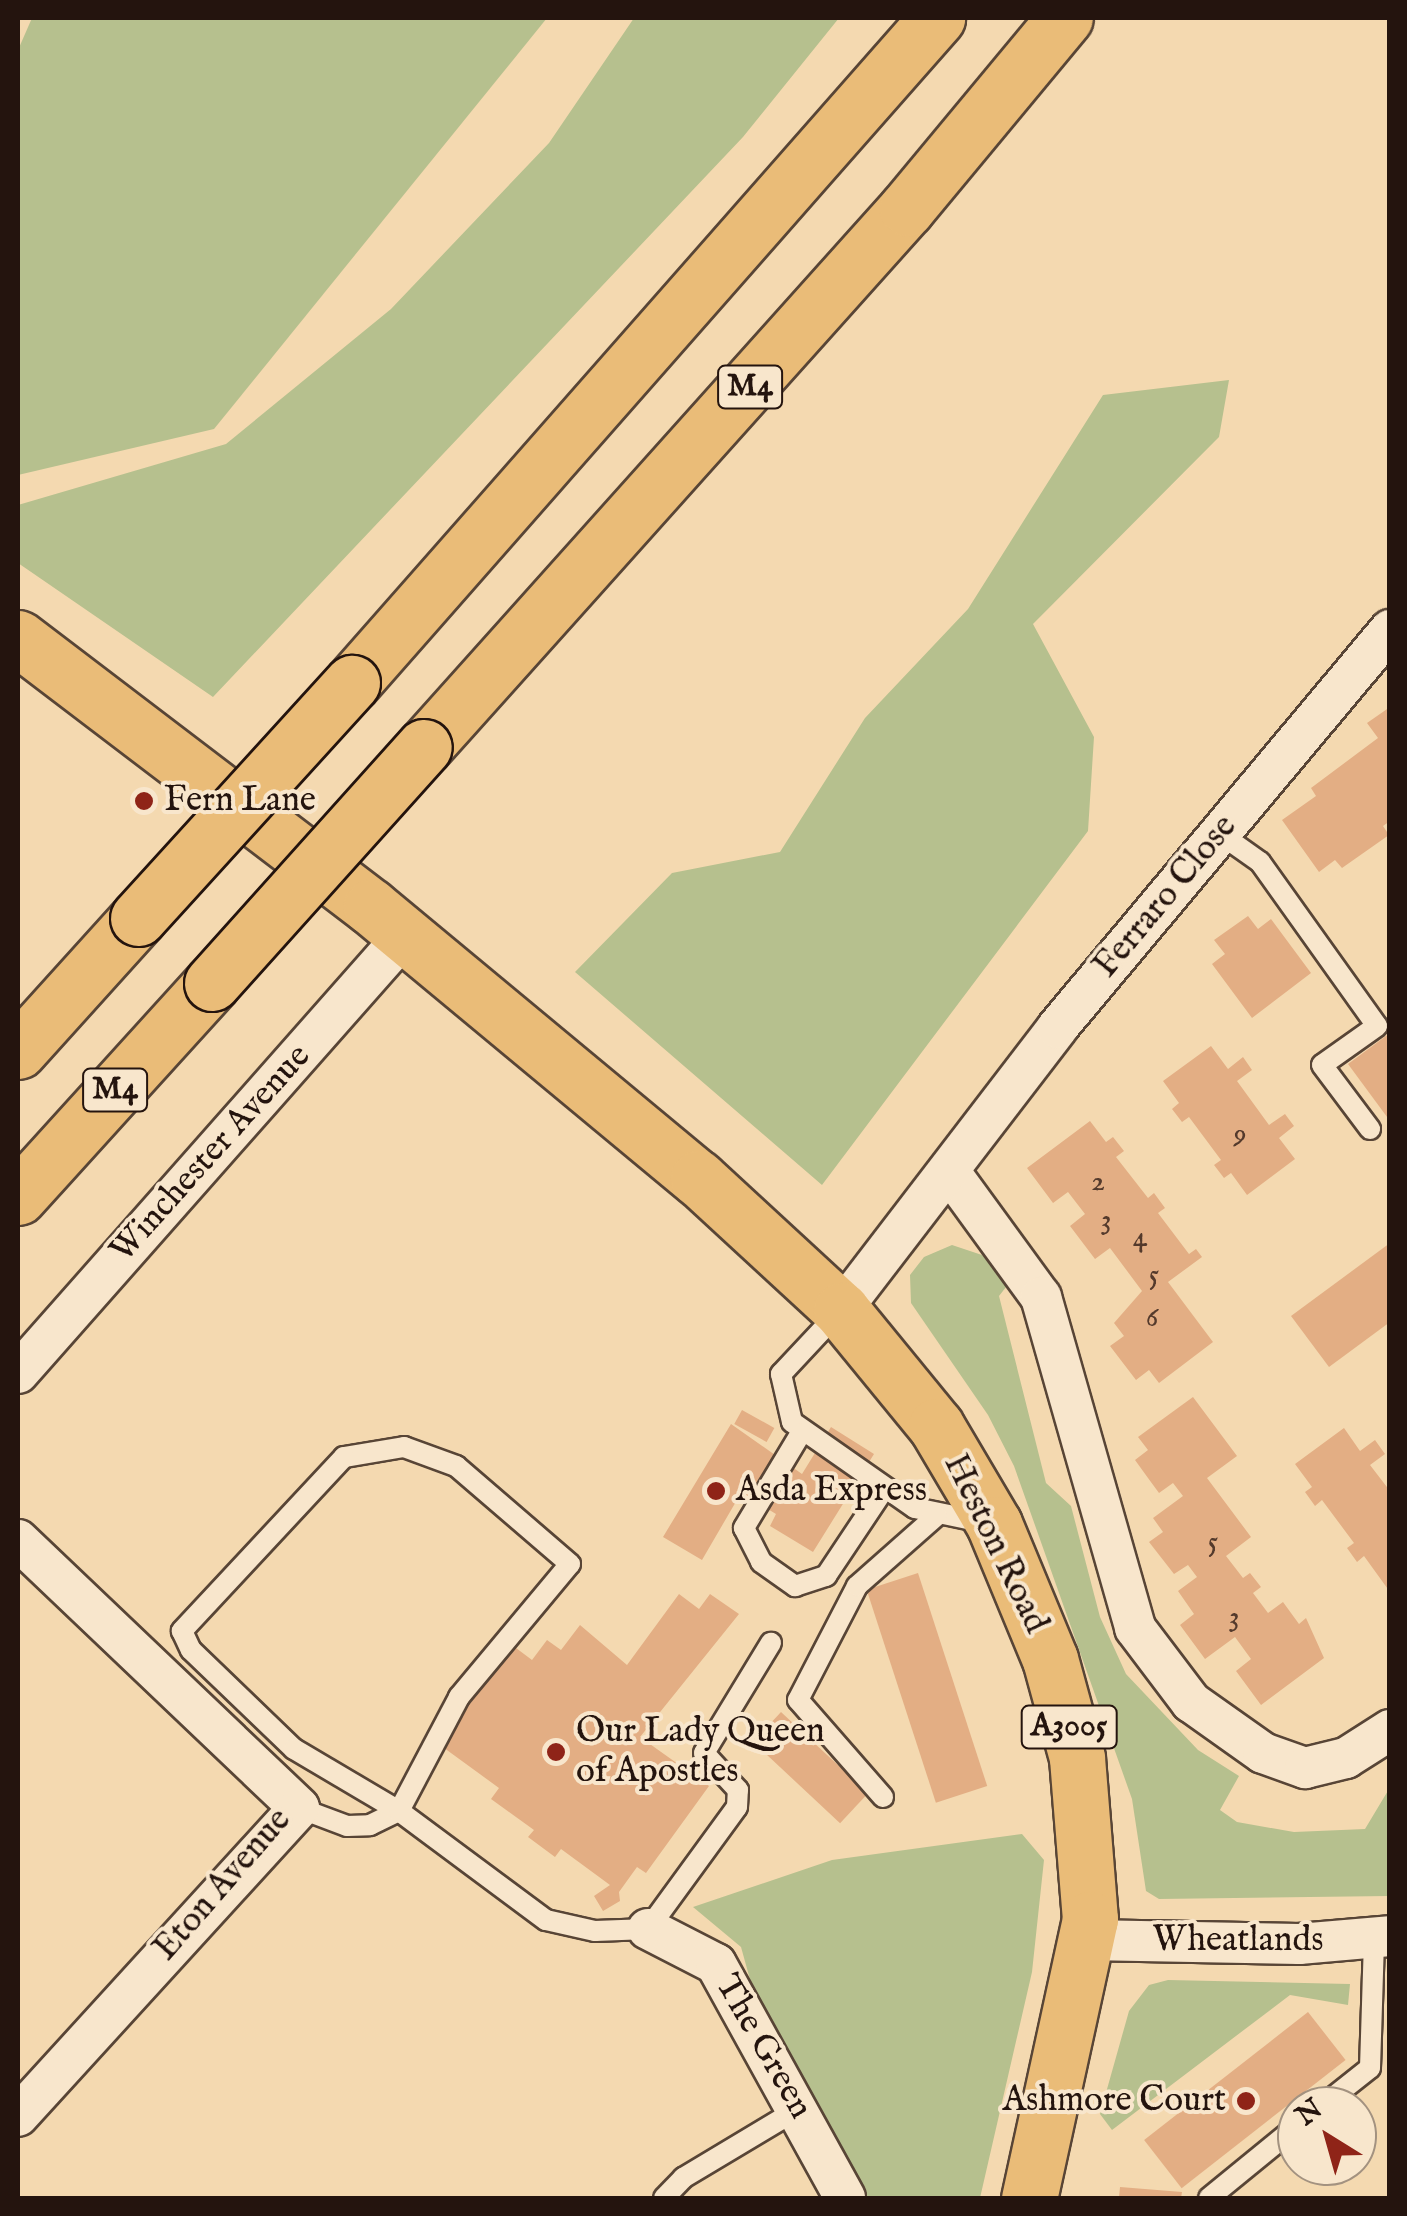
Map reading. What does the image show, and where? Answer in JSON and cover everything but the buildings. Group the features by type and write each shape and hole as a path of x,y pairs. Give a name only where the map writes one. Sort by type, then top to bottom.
{"main road":[{"path":"18,1051 352,684 938,18"},
{"name":"M4","path":"18,1197 908,208 1065,18"},
{"name":"A3005","path":"18,638 405,934"},
{"name":"Heston Road","path":"405,934 698,1178 840,1310 936,1426 994,1524 1050,1660 1077,1758 1090,1872 1087,1940 1029,2198"}],"street":[{"name":"Ferraro Close","path":"840,1310 1219,834 1390,630"},
{"name":"Winchester Avenue","path":"18,1373 405,934"},
{"path":"949,1170 1041,1297 1135,1628 1191,1702 1262,1753 1306,1768 1346,1758 1390,1730"},
{"name":"Eton Avenue","path":"18,1540 298,1808 18,2116"},
{"name":"The Green","path":"648,1929 716,1964 800,2108 845,2198"},
{"name":"Wheatlands","path":"1087,1940 1299,1944 1382,1937"}],"lane":[{"path":"1219,834 1260,862 1377,1026 1322,1065 1370,1129"},
{"path":"840,1310 781,1374 786,1412 801,1433 884,1489 936,1516 994,1524"},
{"path":"801,1433 744,1528 761,1562 795,1586 826,1576 884,1489"},
{"path":"298,1808 347,1826 370,1825 399,1811 459,1696 570,1564 456,1466 404,1448 344,1457 182,1632 191,1650 294,1749 399,1811 546,1920 594,1932 648,1929 737,1807 738,1790 704,1753 771,1643"},
{"path":"883,1797 798,1700 857,1586 936,1516"},
{"path":"1347,2086 1370,2068 1382,1937"},
{"path":"664,2198 683,2178 800,2108"},
{"path":"1209,2198 1277,2142"}],"green space":[{"path":"32,18 547,18 214,429 18,475 18,50"},
{"path":"634,18 839,18 743,137 213,697 18,563 18,505 226,444 391,309 549,143"},
{"path":"1229,380 1219,437 1033,624 1094,737 1088,831 822,1185 575,972 672,873 780,852 865,718 968,609 1103,395"},
{"path":"952,1245 982,1255 1010,1282 999,1296 1046,1483 1071,1506 1100,1617 1126,1674 1198,1750 1239,1776 1220,1810 1237,1822 1294,1832 1365,1829 1389,1789 1389,1896 1159,1899 1146,1891 1132,1799 1014,1466 988,1415 911,1303 910,1275 924,1257"},
{"path":"1022,1834 1044,1860 1032,1972 980,2198 862,2198 751,1983 741,1947 693,1907 832,1860"},
{"path":"1168,1980 1350,1984 1348,2005 1290,1995 1112,2130 1100,2114 1129,2011 1149,1985"}],"place":[{"name":"Fern Lane","path":"144,801"},
{"name":"Asda Express","path":"716,1491"},
{"name":"Our Lady Queen of Apostles","path":"556,1752"},
{"name":"Ashmore Court","path":"1246,2101"}]}
